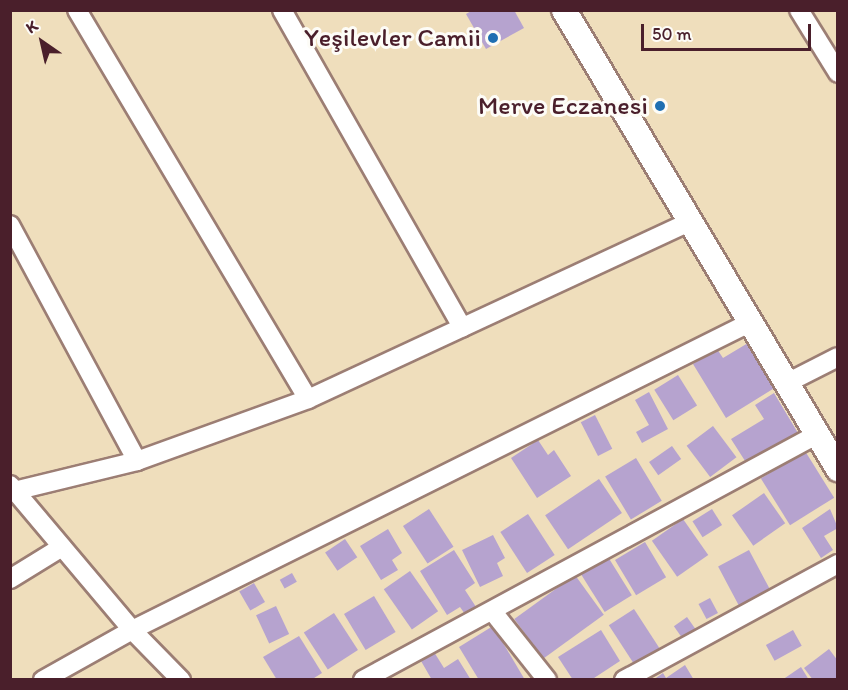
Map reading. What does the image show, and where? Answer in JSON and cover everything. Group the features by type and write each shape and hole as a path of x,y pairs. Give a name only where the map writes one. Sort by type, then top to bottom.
{"main road":[{"path":"564,10 837,470"}],"street":[{"path":"77,10 308,399"},
{"path":"282,10 462,327"},
{"path":"799,10 837,73"},
{"path":"181,680 132,630 12,490 137,461 308,399 689,222"},
{"path":"10,225 137,461"},
{"path":"43,680 132,630 748,323"},
{"path":"785,384 837,357"},
{"path":"363,680 493,612 816,435"},
{"path":"10,579 62,548"},
{"path":"624,680 837,564"},
{"path":"493,612 547,680"}],"building":[{"name":"Yeşilevler Camii","path":"473,10 514,10 524,28 486,49 466,14"},
{"path":"748,343 776,387 726,418 693,364 717,349 723,358"},
{"path":"678,375 697,406 673,420 654,390"},
{"path":"649,392 668,429 642,443 636,432 649,425 635,400"},
{"path":"774,393 798,433 747,464 731,439 764,419 755,405"},
{"path":"595,415 612,449 598,456 581,422"},
{"path":"713,426 736,457 710,477 687,446"},
{"path":"538,440 548,455 554,450 571,476 537,498 511,458"},
{"path":"672,446 681,459 658,475 649,462"},
{"path":"805,451 834,498 790,525 761,479"},
{"path":"636,458 662,501 631,519 605,477"},
{"path":"599,479 622,513 568,549 545,515"},
{"path":"764,493 785,523 753,546 732,515"},
{"path":"429,509 454,547 428,564 403,526"},
{"path":"712,509 722,525 703,537 692,521"},
{"path":"830,509 838,528 824,536 833,550 821,558 802,528"},
{"path":"528,514 555,555 527,573 500,532"},
{"path":"683,519 708,555 677,577 652,541"},
{"path":"388,529 402,553 392,560 398,570 381,580 360,546"},
{"path":"493,535 505,558 497,563 503,576 480,587 462,550"},
{"path":"345,539 357,557 337,571 325,552"},
{"path":"645,542 666,577 636,595 615,560"},
{"path":"454,550 475,583 465,590 478,610 467,617 460,607 447,615 420,571"},
{"path":"749,550 772,593 741,610 718,566"},
{"path":"608,557 632,595 605,612 581,574"},
{"path":"410,571 438,611 412,629 384,589"},
{"path":"292,573 297,582 285,589 280,580"},
{"path":"575,575 604,615 543,659 514,619"},
{"path":"254,583 265,602 250,611 239,592"},
{"path":"374,596 396,632 366,650 344,614"},
{"path":"710,598 718,613 707,619 699,604"},
{"path":"276,606 289,634 269,643 256,615"},
{"path":"634,609 660,649 635,666 609,625"},
{"path":"334,613 358,650 328,670 304,633"},
{"path":"687,617 698,633 685,642 674,626"},
{"path":"493,626 525,680 479,680 459,647"},
{"path":"601,630 620,661 591,680 573,680 558,657"},
{"path":"793,630 802,646 775,661 766,645"},
{"path":"299,636 322,673 311,680 277,680 263,657"},
{"path":"829,649 838,661 838,680 813,680 804,668"},
{"path":"434,652 444,668 458,659 471,680 432,680 421,661"},
{"path":"685,665 694,680 653,680 663,673 666,678"},
{"path":"801,667 809,680 782,680"}],"place":[{"name":"Yeşilevler Camii","path":"493,38"},
{"name":"Merve Eczanesi","path":"660,106"}]}
